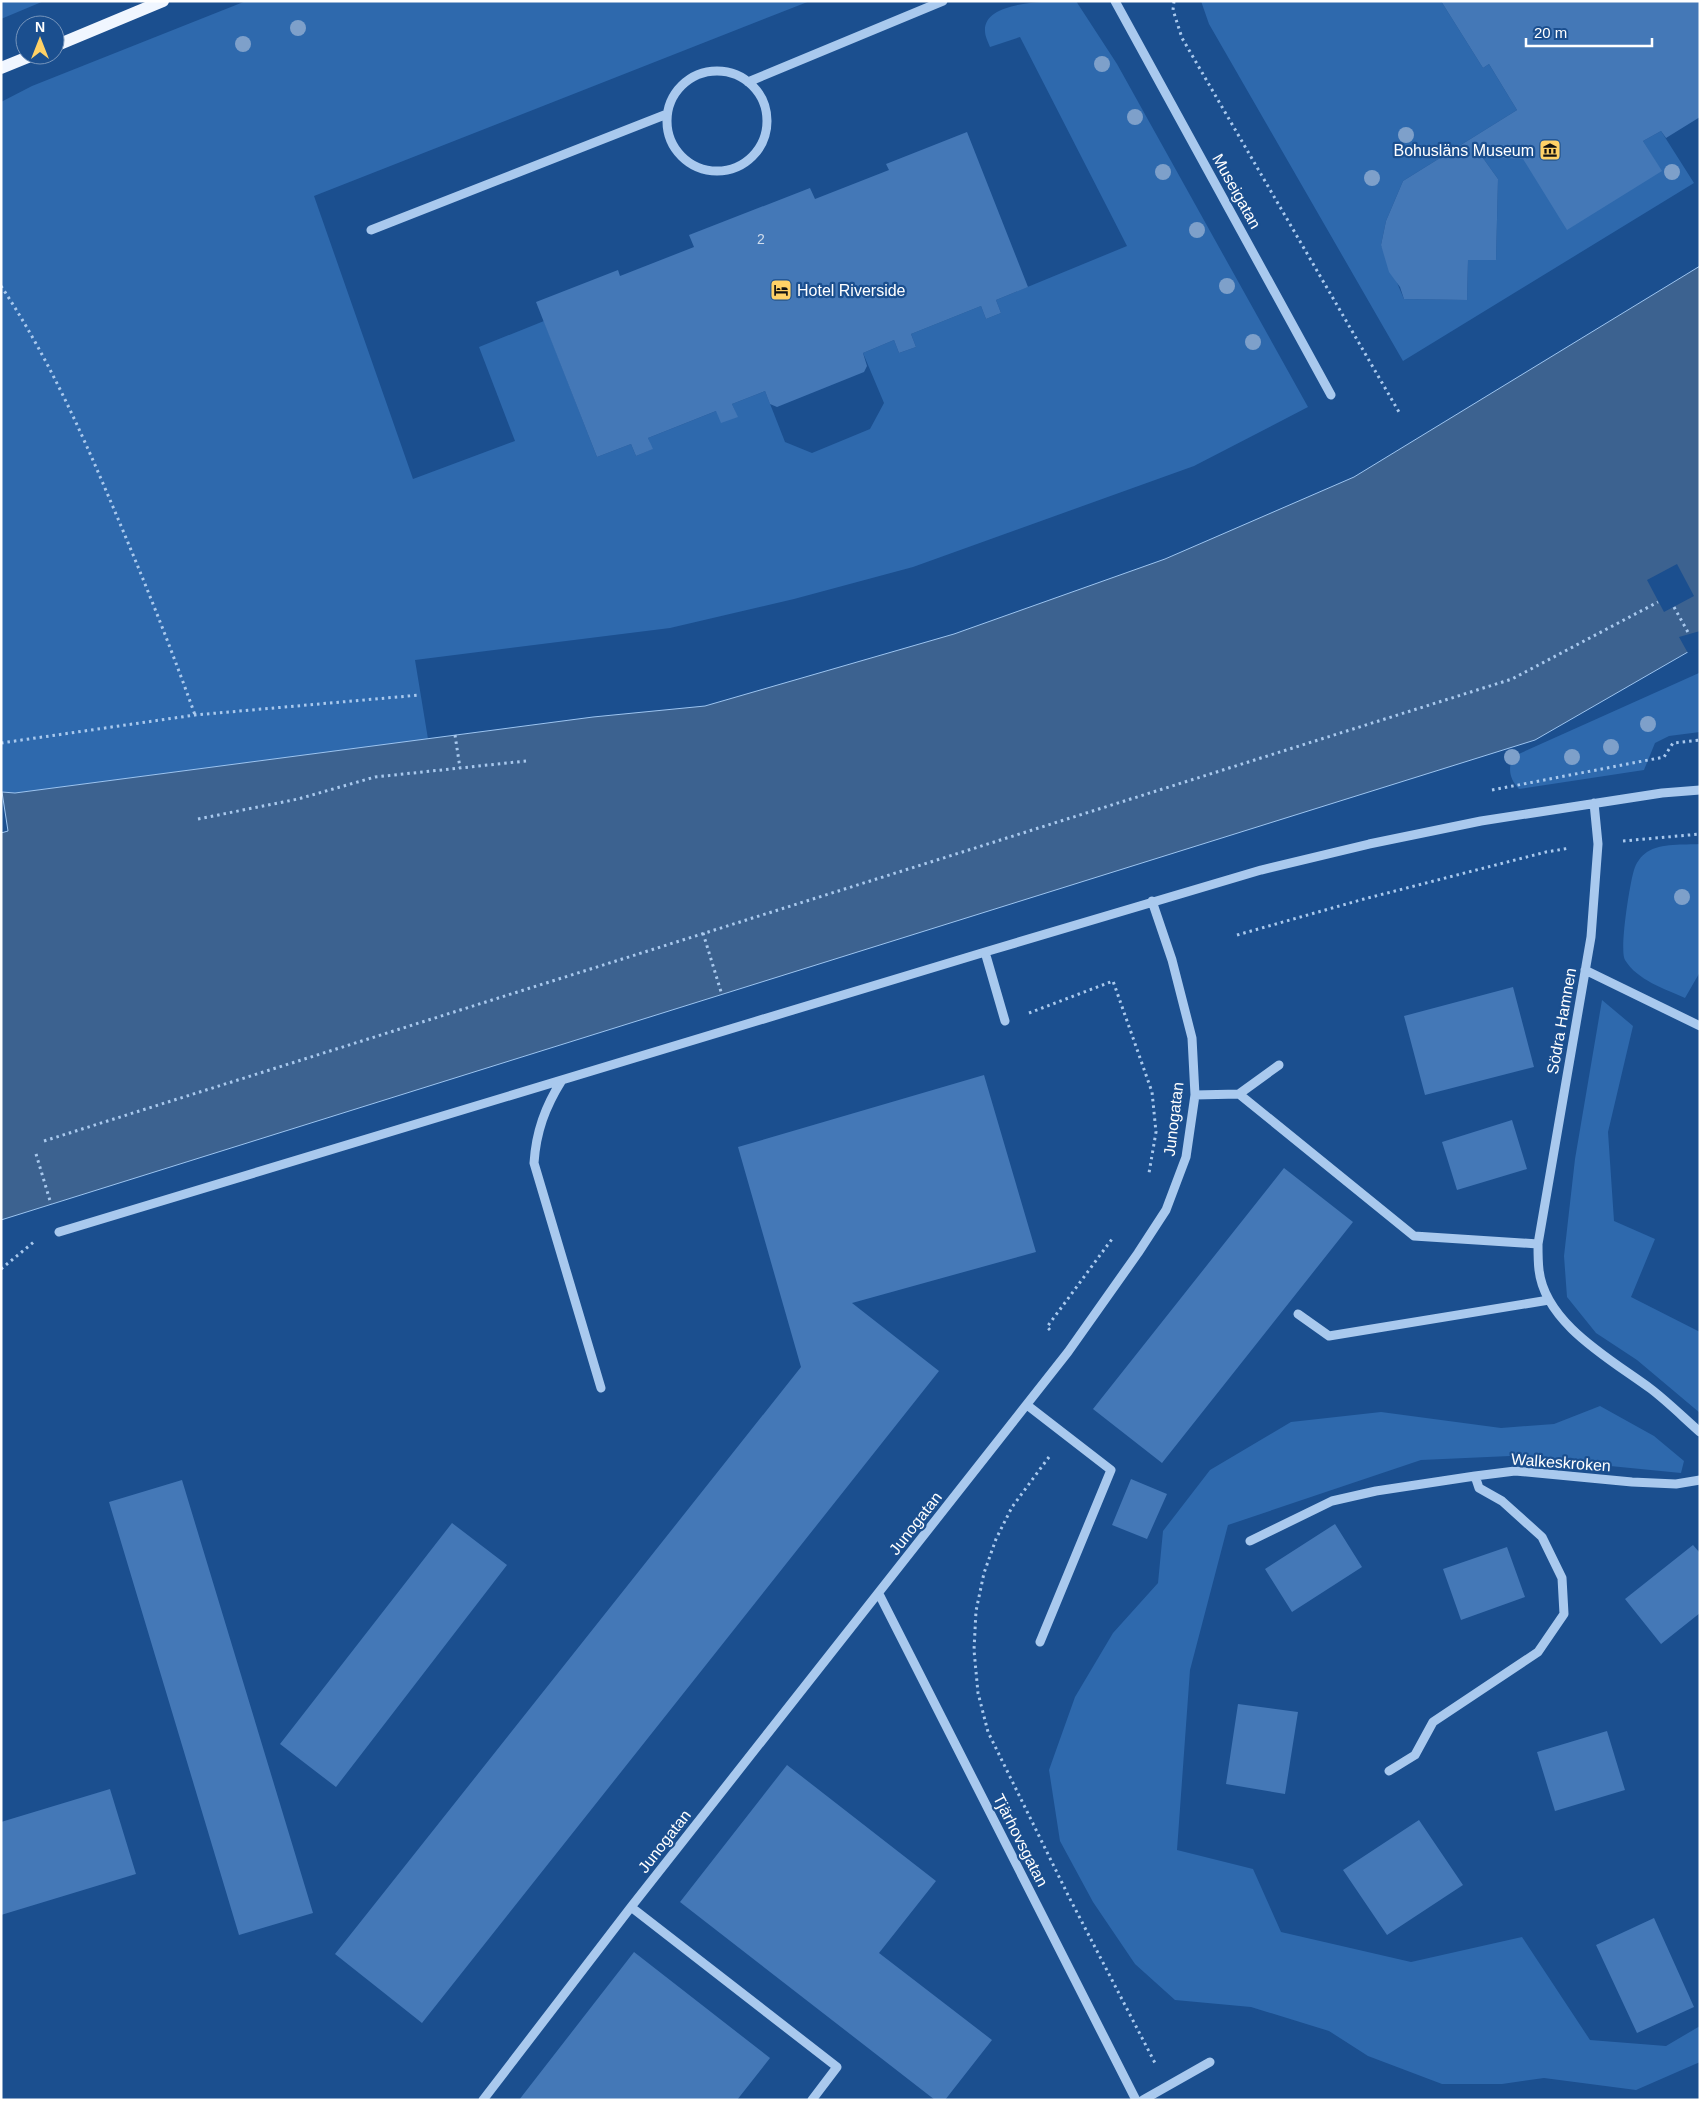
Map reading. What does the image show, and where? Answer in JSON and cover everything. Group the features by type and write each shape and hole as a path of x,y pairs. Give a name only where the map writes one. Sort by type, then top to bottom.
{"main road":[{"path":"65,42 163,1"},
{"path":"1,68 15,62"}],"street":[{"path":"748,82 943,1"},
{"name":"Museigatan","path":"1115,1 1331,395"},
{"path":"715,71 732,74 748,82 760,95 766,111 767,129 761,146 750,160 735,168 718,172 700,169 685,160 673,146 668,131 668,114 673,98 683,84 698,75 715,71"},
{"path":"371,230 668,114"},
{"path":"58,1232 1152,901 1261,870 1369,844 1481,821 1662,793 1700,790"},
{"name":"Södra Hamnen","path":"1538,1244 1594,907 1598,844 1594,803"},
{"name":"Junogatan","path":"483,2100 632,1907 1068,1352 1166,1210 1186,1157 1195,1095 1192,1038 1172,960 1152,901"},
{"path":"985,952 1005,1021"},
{"path":"1585,970 1700,1026"},
{"path":"1195,1095 1239,1094 1279,1065"},
{"path":"562,1080 550,1100 541,1121 535,1142 534,1163 601,1388"},
{"path":"1239,1094 1414,1236 1538,1244 1539,1272 1549,1300 1564,1322 1585,1341 1653,1390 1700,1432"},
{"path":"1298,1314 1330,1336 1549,1300"},
{"path":"1027,1405 1111,1470 1040,1642"},
{"name":"Walkeskroken","path":"1250,1541 1332,1501 1376,1491 1474,1476 1515,1471 1641,1483 1676,1484 1700,1480"},
{"path":"1389,1771 1415,1756 1433,1722 1538,1652 1564,1614 1562,1578 1542,1537 1502,1501 1479,1488 1474,1476"},
{"name":"Tjärhovsgatan","path":"879,1594 1136,2100"},
{"path":"632,1907 837,2067 812,2100"},
{"path":"1143,2100 1210,2062"}],"path":[{"path":"1174,1 1173,10 1182,38 1399,412"},
{"path":"1,286 16,308 55,379 96,467 168,640 195,715"},
{"path":"44,1141 1512,679 1658,602"},
{"path":"1674,607 1689,634"},
{"path":"1,743 195,715 420,695"},
{"path":"455,735 460,768"},
{"path":"1664,757 1673,743 1700,740"},
{"path":"198,819 298,799 375,776 526,761"},
{"path":"1237,935 1364,899 1546,852 1598,844 1700,834"},
{"path":"703,933 722,995"},
{"path":"1005,1021 1113,981 1152,1092 1156,1132 1148,1176"},
{"path":"36,1154 51,1204"},
{"path":"1068,1352 1047,1327 1113,1238"},
{"path":"1067,1436 1033,1477 1012,1507 996,1540 984,1573 976,1611 974,1640 978,1693 992,1741 1069,1897 1167,2086"}],"shaded area":[{"path":"1,1 44,1 1,19"},
{"path":"246,1 810,1 314,196 413,479 515,441 479,347 544,321 597,457 631,444 636,456 652,449 648,438 716,411 737,416 732,404 765,391 785,442 812,453 870,429 884,403 863,353 894,340 899,353 916,347 911,334 981,306 986,319 1001,313 996,300 1127,246 1020,37 990,47 987,39 985,31 987,21 995,13 1021,4 1036,2 1076,1 1117,64 1308,407 1194,466 913,567 794,599 670,628 415,660 428,739 15,793 1,792 1,102 32,86"},
{"path":"1201,1 1441,1 1483,68 1489,64 1517,110 1403,181 1386,221 1381,245 1404,299 1467,300 1468,260 1496,260 1498,179 1483,158 1523,159 1661,171 1643,141 1661,131 1694,183 1403,361 1209,24"},
{"path":"1700,266 1700,645 1535,740 1,1220 1,833 8,831 2,792 15,793 593,717 705,706 954,634 1165,559 1354,477"},
{"path":"1699,673 1700,732 1669,736 1655,743 1644,770 1519,789 1514,782 1510,771 1512,757"},
{"path":"1700,844 1700,972 1685,998 1652,983 1630,967 1625,960 1624,954 1624,931 1632,877 1637,862 1647,852 1659,847"},
{"path":"1602,1000 1633,1026 1608,1132 1614,1221 1655,1239 1631,1297 1700,1332 1700,1413 1637,1360 1596,1333 1567,1297 1564,1256 1575,1159"},
{"path":"1600,1406 1654,1436 1684,1461 1681,1473 1510,1456 1421,1460 1228,1525 1190,1670 1177,1850 1253,1869 1281,1932 1411,1962 1522,1937 1590,2040 1666,2046 1700,2026 1700,2062 1636,2090 1544,2078 1502,2084 1442,2084 1368,2056 1329,2031 1251,2007 1175,2000 1135,1964 1093,1902 1060,1841 1049,1770 1075,1697 1113,1633 1158,1583 1163,1531 1210,1470 1291,1422 1381,1412 1501,1428 1554,1424"}],"pier":[{"path":"1677,564 1694,596 1664,612 1647,580"},
{"path":"1700,631 1700,648 1689,655 1679,637"}],"building":[{"name":"Bohusläns Museum","path":"1441,1 1700,1 1700,117 1666,138 1661,131 1643,141 1662,171 1567,230 1523,159 1483,158 1498,179 1496,260 1468,260 1467,300 1404,299 1400,287 1389,272 1381,245 1386,221 1403,181 1517,110 1489,64 1483,68"},
{"path":"967,132 1028,287 996,300 1001,313 986,319 981,306 911,334 916,347 899,353 894,340 863,353 867,366 864,372 777,407 770,404 765,391 732,404 738,417 721,423 716,411 648,438 653,449 636,456 631,444 597,457 536,302 618,270 620,276 694,247 689,235 810,188 815,199 889,170 886,164"},
{"path":"1513,987 1534,1067 1425,1095 1404,1016"},
{"path":"984,1075 1036,1252 852,1303 939,1371 422,2023 335,1954 801,1367 738,1147"},
{"path":"1512,1120 1527,1169 1457,1190 1442,1142"},
{"path":"1284,1168 1353,1222 1162,1463 1093,1409"},
{"path":"1131,1479 1167,1494 1147,1539 1112,1525"},
{"path":"182,1480 313,1913 239,1935 109,1502"},
{"path":"452,1523 507,1565 336,1787 280,1744"},
{"path":"1335,1524 1362,1567 1292,1612 1265,1569"},
{"path":"1693,1545 1700,1553 1700,1613 1661,1644 1625,1599"},
{"path":"1507,1547 1525,1597 1461,1620 1443,1569"},
{"path":"1238,1704 1298,1712 1285,1794 1226,1784"},
{"path":"1607,1731 1625,1790 1555,1811 1537,1752"},
{"path":"787,1765 936,1881 879,1953 992,2040 945,2100 935,2100 680,1902"},
{"path":"110,1789 136,1874 1,1915 1,1822"},
{"path":"1419,1820 1463,1885 1387,1935 1343,1870"},
{"path":"1654,1918 1694,2007 1637,2033 1596,1945"},
{"path":"634,1952 770,2058 737,2100 519,2100"}],"place":[{"name":"Bohusläns Museum","path":"1550,150"},
{"name":"Hotel Riverside","path":"781,290"}]}
